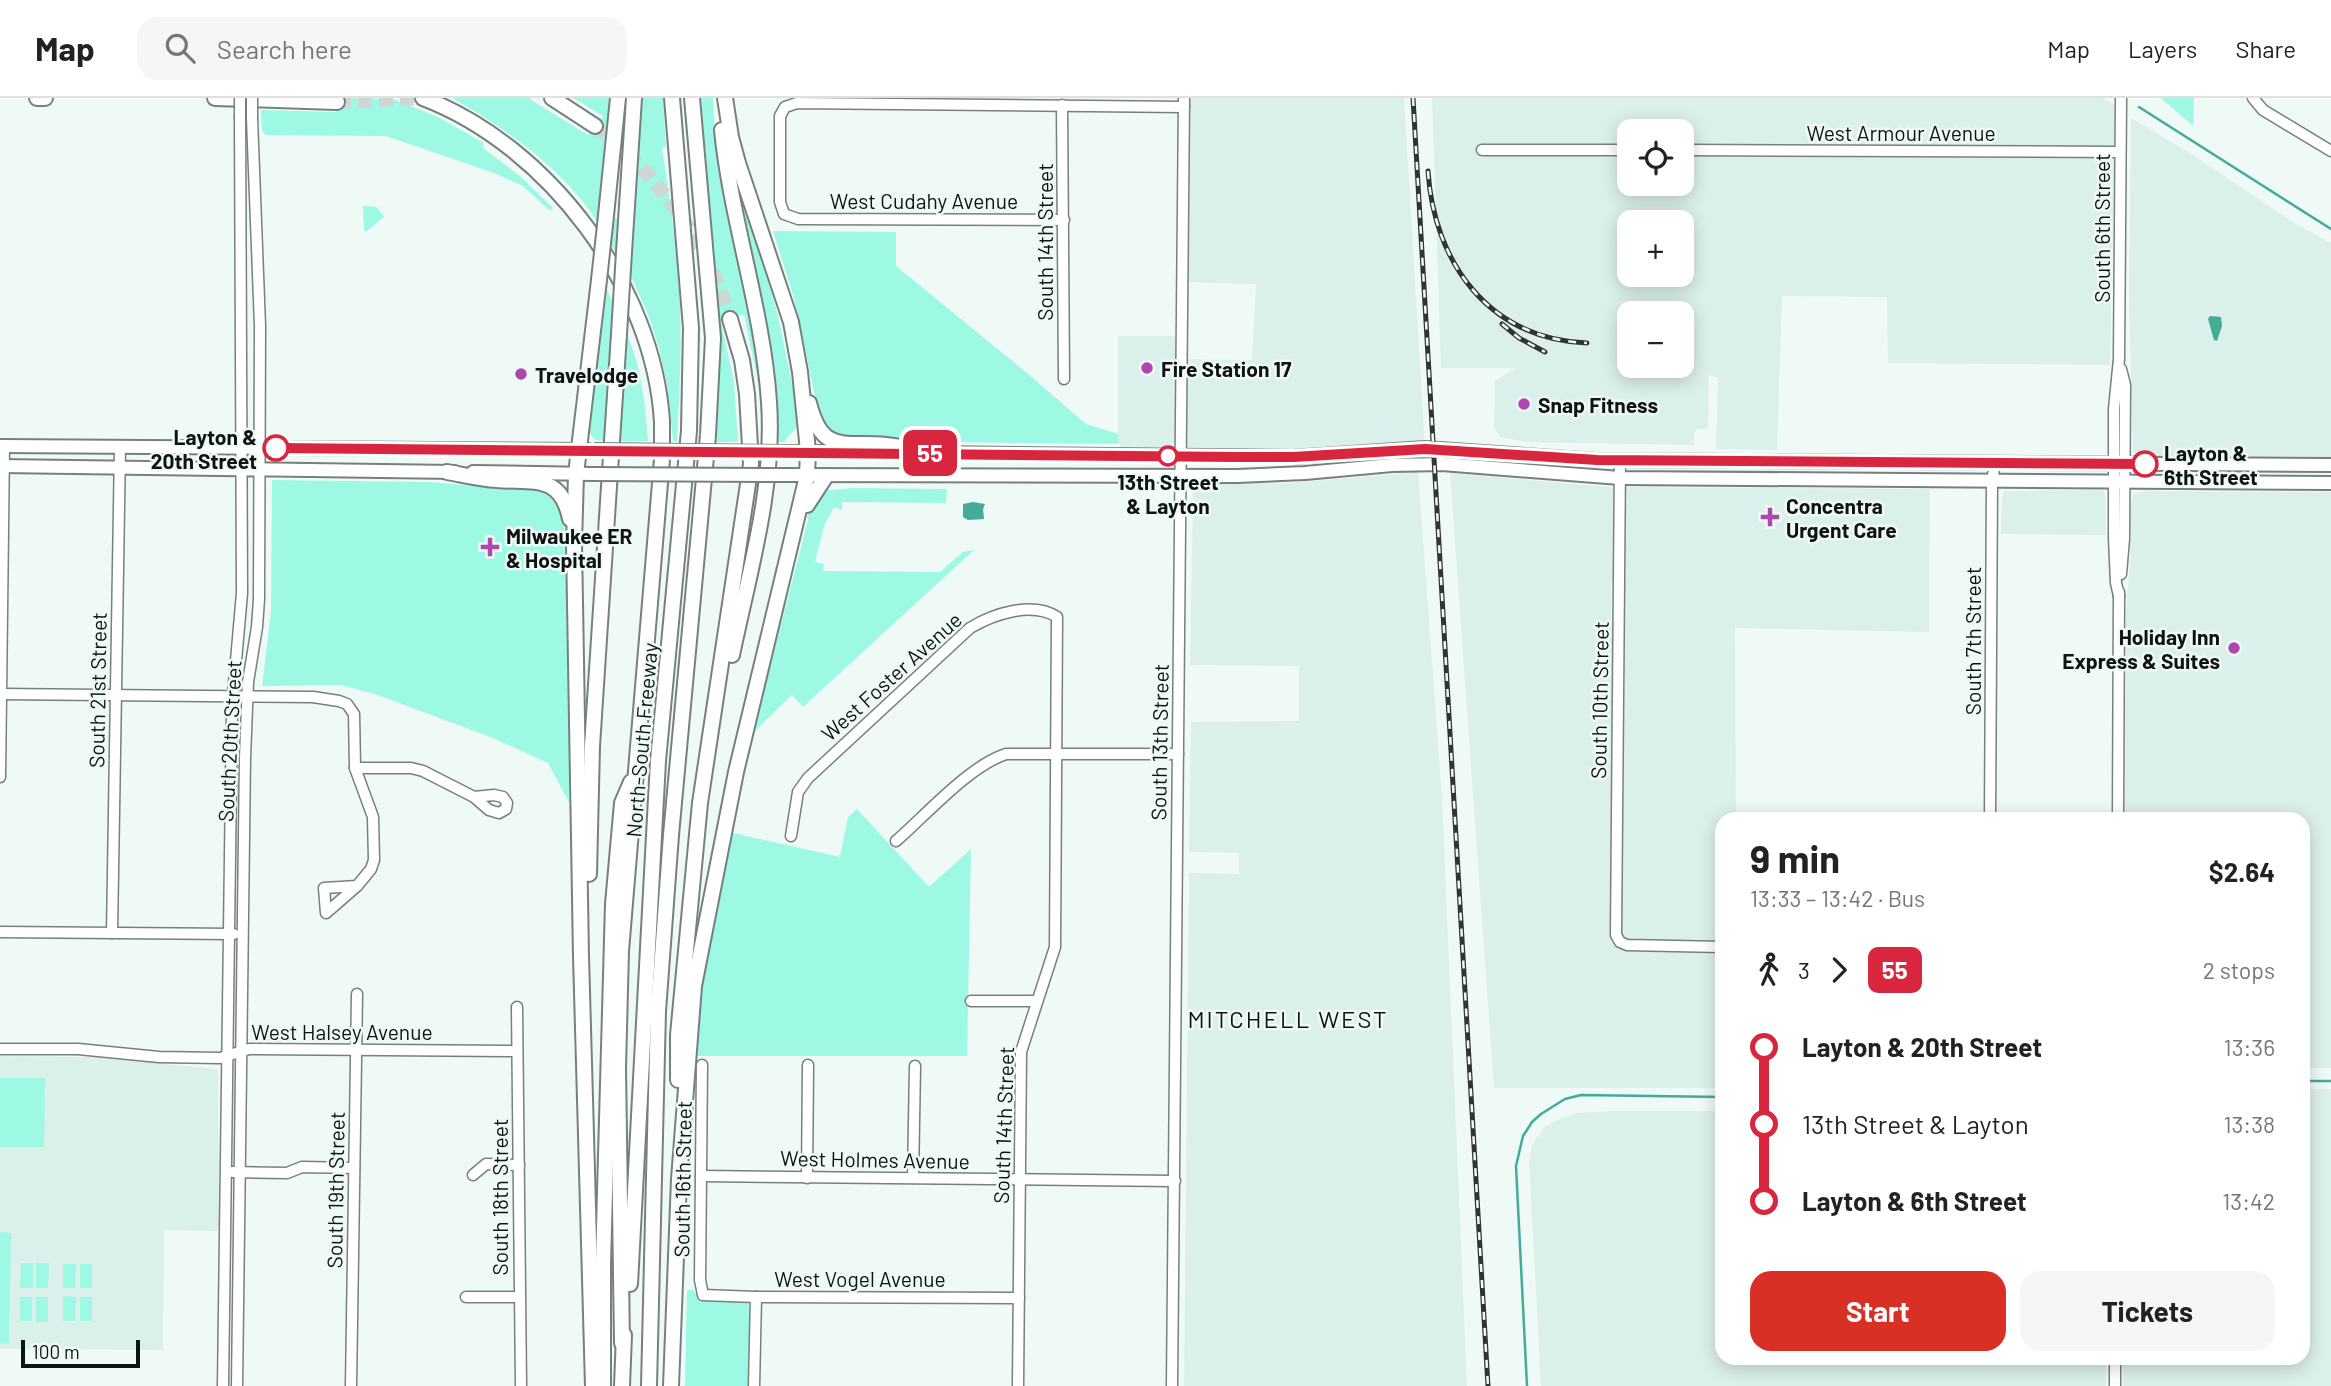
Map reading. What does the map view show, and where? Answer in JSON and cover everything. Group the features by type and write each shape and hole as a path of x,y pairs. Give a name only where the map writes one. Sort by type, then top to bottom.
{"highway":[{"path":"37,98 45,98"},
{"path":"215,98 337,102"},
{"path":"423,98 440,104 476,124 508,146 563,197 608,259 631,304 651,361 662,420 662,459 621,951 618,1068 622,1343"},
{"path":"552,98 596,126"},
{"path":"603,1386 598,1368 581,956 574,544 576,474 618,98"},
{"path":"586,1089 592,746 634,98"},
{"name":"North-South Freeway","path":"622,1386 622,1343 629,1304 658,761 682,519 689,418 691,328 672,98"},
{"name":"North-South Freeway","path":"649,1386 659,998 671,835 708,435 713,338 692,98"},
{"path":"700,803 761,516 769,460 766,371 723,146 720,98"},
{"path":"671,1386 679,1179 694,986 736,772 807,476 808,451 800,372 791,322 731,137 725,98"},
{"path":"679,1179 678,1035 700,803 751,464 747,394 742,360 730,319"},
{"path":"800,372 817,426 830,439 841,444 885,445 941,453"},
{"path":"447,472 495,480 545,482 555,488 568,507 574,544"},
{"path":"798,522 825,476"},
{"path":"593,1386 598,1368 603,1264 613,904 622,803 636,771"}],"main road":[{"path":"2,446 1293,457 1425,449 1620,460 2331,465"},
{"path":"2,466 825,476 1284,474 1374,466 1450,464 1620,478 2331,483"}],"street":[{"name":"South 20th Street","path":"223,1386 233,696 242,593 240,98"},
{"name":"South 20th Street","path":"237,1386 247,696 258,617 260,469 260,326 252,98"},
{"name":"South 6th Street","path":"2118,812 2119,596 2115,572 2125,386 2119,359 2121,98"},
{"path":"2253,98 2263,110 2331,151"},
{"name":"West Cudahy Avenue","path":"1062,106 797,103 785,107 780,116 780,202 784,214 798,219 1064,220"},
{"path":"1062,106 1184,103"},
{"name":"South 13th Street","path":"1172,1386 1184,103"},
{"name":"South 14th Street","path":"1062,106 1064,379"},
{"path":"1482,150 1617,150"},
{"name":"West Armour Avenue","path":"1694,150 2120,152"},
{"path":"241,178 254,178"},
{"path":"0,777 2,446"},
{"name":"South 21st Street","path":"112,933 120,447"},
{"name":"South 10th Street","path":"1620,460 1615,930 1622,944 1715,947"},
{"name":"South 7th Street","path":"1990,812 1992,481 1995,463"},
{"name":"West Foster Avenue","path":"791,836 801,787 970,628 993,616 1013,612 1048,612 1057,617"},
{"name":"South 14th Street","path":"1018,1386 1021,1052 1055,947 1057,617"},
{"path":"1,694 247,696 331,699 347,704 354,714 355,768 373,817 372,869 358,886"},
{"path":"896,841 985,762 1006,754 1178,754"},
{"path":"355,768 411,768 423,771 474,797"},
{"path":"0,932 242,934"},
{"name":"South 19th Street","path":"351,1386 357,994"},
{"path":"971,1001 1036,1001"},
{"name":"South 18th Street","path":"517,1007 521,1386"},
{"name":"West Halsey Avenue","path":"0,1049 78,1049 170,1057 228,1056 249,1049 517,1051"},
{"name":"South 16th Street","path":"701,1293 702,1065"},
{"path":"807,1178 808,1065"},
{"path":"914,1178 915,1066"},
{"path":"473,1175 486,1164 519,1164"},
{"path":"226,1172 287,1173 302,1167 354,1168"},
{"name":"West Holmes Avenue","path":"701,1176 1175,1181"},
{"name":"West Vogel Avenue","path":"701,1293 708,1296 756,1297 1019,1298"},
{"path":"467,1297 519,1297"},
{"path":"754,1386 756,1297"},
{"path":"2115,1365 2115,1386"}],"shaded area":[{"path":"337,98 393,99 438,117 484,143 483,148 520,176 553,208 550,211 523,186 494,173 386,136 266,135 262,131 261,110 336,112"},
{"path":"452,98 528,98 588,135 603,116 573,98 613,98 600,226 571,188 534,153"},
{"path":"641,98 663,98 666,147 662,148 676,248 680,308 677,441 673,441 667,384 659,348 631,276"},
{"path":"701,98 713,98 715,138 759,360 765,417 762,418 758,382 744,314 721,322 734,382 738,442 716,442 720,350"},
{"path":"1184,98 1404,98 1425,448 1121,456 1118,434 1118,336 1183,336 1182,359 1252,360 1256,284 1183,282"},
{"path":"1432,98 2102,98 2115,105 2110,365 1888,363 1887,297 1782,296 1777,450 1716,449 1718,378 1709,375 1708,429 1697,429 1694,445 1526,442 1500,437 1494,427 1495,381 1516,368 1441,368"},
{"path":"2161,98 2194,98 2193,126"},
{"path":"2131,118 2190,153 2299,226 2331,243 2331,457 2140,456 2133,453 2129,300"},
{"path":"734,165 777,312 798,412 798,426 785,442 776,442 732,166"},
{"path":"363,206 377,207 384,217 367,231 364,231"},
{"path":"612,215 618,220 616,252 609,241"},
{"path":"773,231 896,232 896,266 1086,424 1118,434 1119,444 938,442 831,435 819,415 794,298"},
{"path":"605,285 613,303 604,441 595,440 589,432"},
{"path":"2210,316 2221,317 2222,326 2217,341 2214,340 2208,319"},
{"path":"627,334 639,373 648,441 618,441"},
{"path":"1418,472 1442,797 1467,1386 1184,1386 1189,873 1239,874 1239,853 1189,852 1191,722 1299,721 1299,666 1190,665 1193,489 1201,484 1291,483"},
{"path":"1450,473 1610,487 1930,489 1929,632 1735,628 1736,812 1715,812 1715,1088 1494,1088","holes":["1611,581 1624,582 1623,625 1611,624"]},
{"path":"272,480 430,482 545,489 556,494 564,520 570,736 569,802 548,763 493,738 378,695 341,685 262,686 271,611"},
{"path":"851,488 947,489 946,503 842,502 842,510 834,507 824,526 815,562 824,564 823,571 940,572 963,552 974,550 803,707 792,695 753,733 807,516 822,491"},
{"path":"2004,491 2103,491 2105,495 2106,535 2001,534"},
{"path":"2145,491 2331,492 2331,1068 2310,1068 2310,812 2125,812 2126,614 2130,508 2133,494"},
{"path":"963,504 985,504 984,519 968,520 963,517"},
{"path":"857,809 929,887 971,849 967,1056 694,1056 702,972 729,832 840,857 848,817"},
{"path":"0,1056 92,1057 218,1069 219,1231 164,1230 163,1350 0,1349"},
{"path":"0,1078 45,1078 44,1147 0,1147"},
{"path":"2310,1089 2331,1089 2331,1386 2123,1386 2123,1365 2310,1365"},
{"path":"1715,1111 1715,1365 2106,1365 2106,1386 1541,1386 1529,1160 1532,1145 1544,1127 1575,1113"},
{"path":"0,1232 11,1233 9,1344 0,1343"},
{"path":"21,1263 33,1263 33,1288 20,1288"},
{"path":"36,1263 49,1263 48,1288 36,1288"},
{"path":"63,1264 76,1264 75,1288 63,1288"},
{"path":"80,1264 92,1264 92,1288 80,1288"},
{"path":"687,1290 693,1290 709,1301 744,1301 749,1304 749,1386 685,1386"},
{"path":"63,1296 76,1297 75,1321 63,1321"},
{"path":"20,1297 32,1297 32,1321 20,1321"},
{"path":"36,1297 48,1297 48,1322 36,1322"},
{"path":"80,1297 92,1297 92,1321 80,1321"}],"waterway":[{"path":"2139,107 2331,229"},
{"path":"2310,1081 2331,1081"},
{"path":"1527,1386 1516,1166 1523,1136 1532,1122 1565,1099 1581,1095 1715,1097"}],"tunnel":[{"path":"337,102 422,98"},
{"path":"595,126 645,171 686,224 709,263 730,319"}],"railway":[{"path":"1413,98 1488,1386"},
{"path":"1428,171 1433,205 1442,236 1455,265 1473,290 1495,311 1522,327 1552,338 1587,343"},
{"path":"1502,324 1519,338 1545,352"}],"bus line":[{"name":"55","path":"276,448 1237,457 1293,457 1425,449 1597,460 2145,464"}],"place":[{"name":"Fire Station 17","path":"1147,368"},
{"name":"Travelodge","path":"521,374"},
{"name":"Snap Fitness","path":"1524,404"},
{"name":"Layton & 20th Street","path":"276,448"},
{"name":"13th Street & Layton","path":"1168,456"},
{"name":"Layton & 6th Street","path":"2145,464"},
{"name":"Concentra Urgent Care","path":"1770,517"},
{"name":"Milwaukee ER & Hospital","path":"490,547"},
{"name":"Holiday Inn Express & Suites","path":"2234,648"}],"district":[{"name":"MITCHELL WEST","path":"1288,1018"}]}
